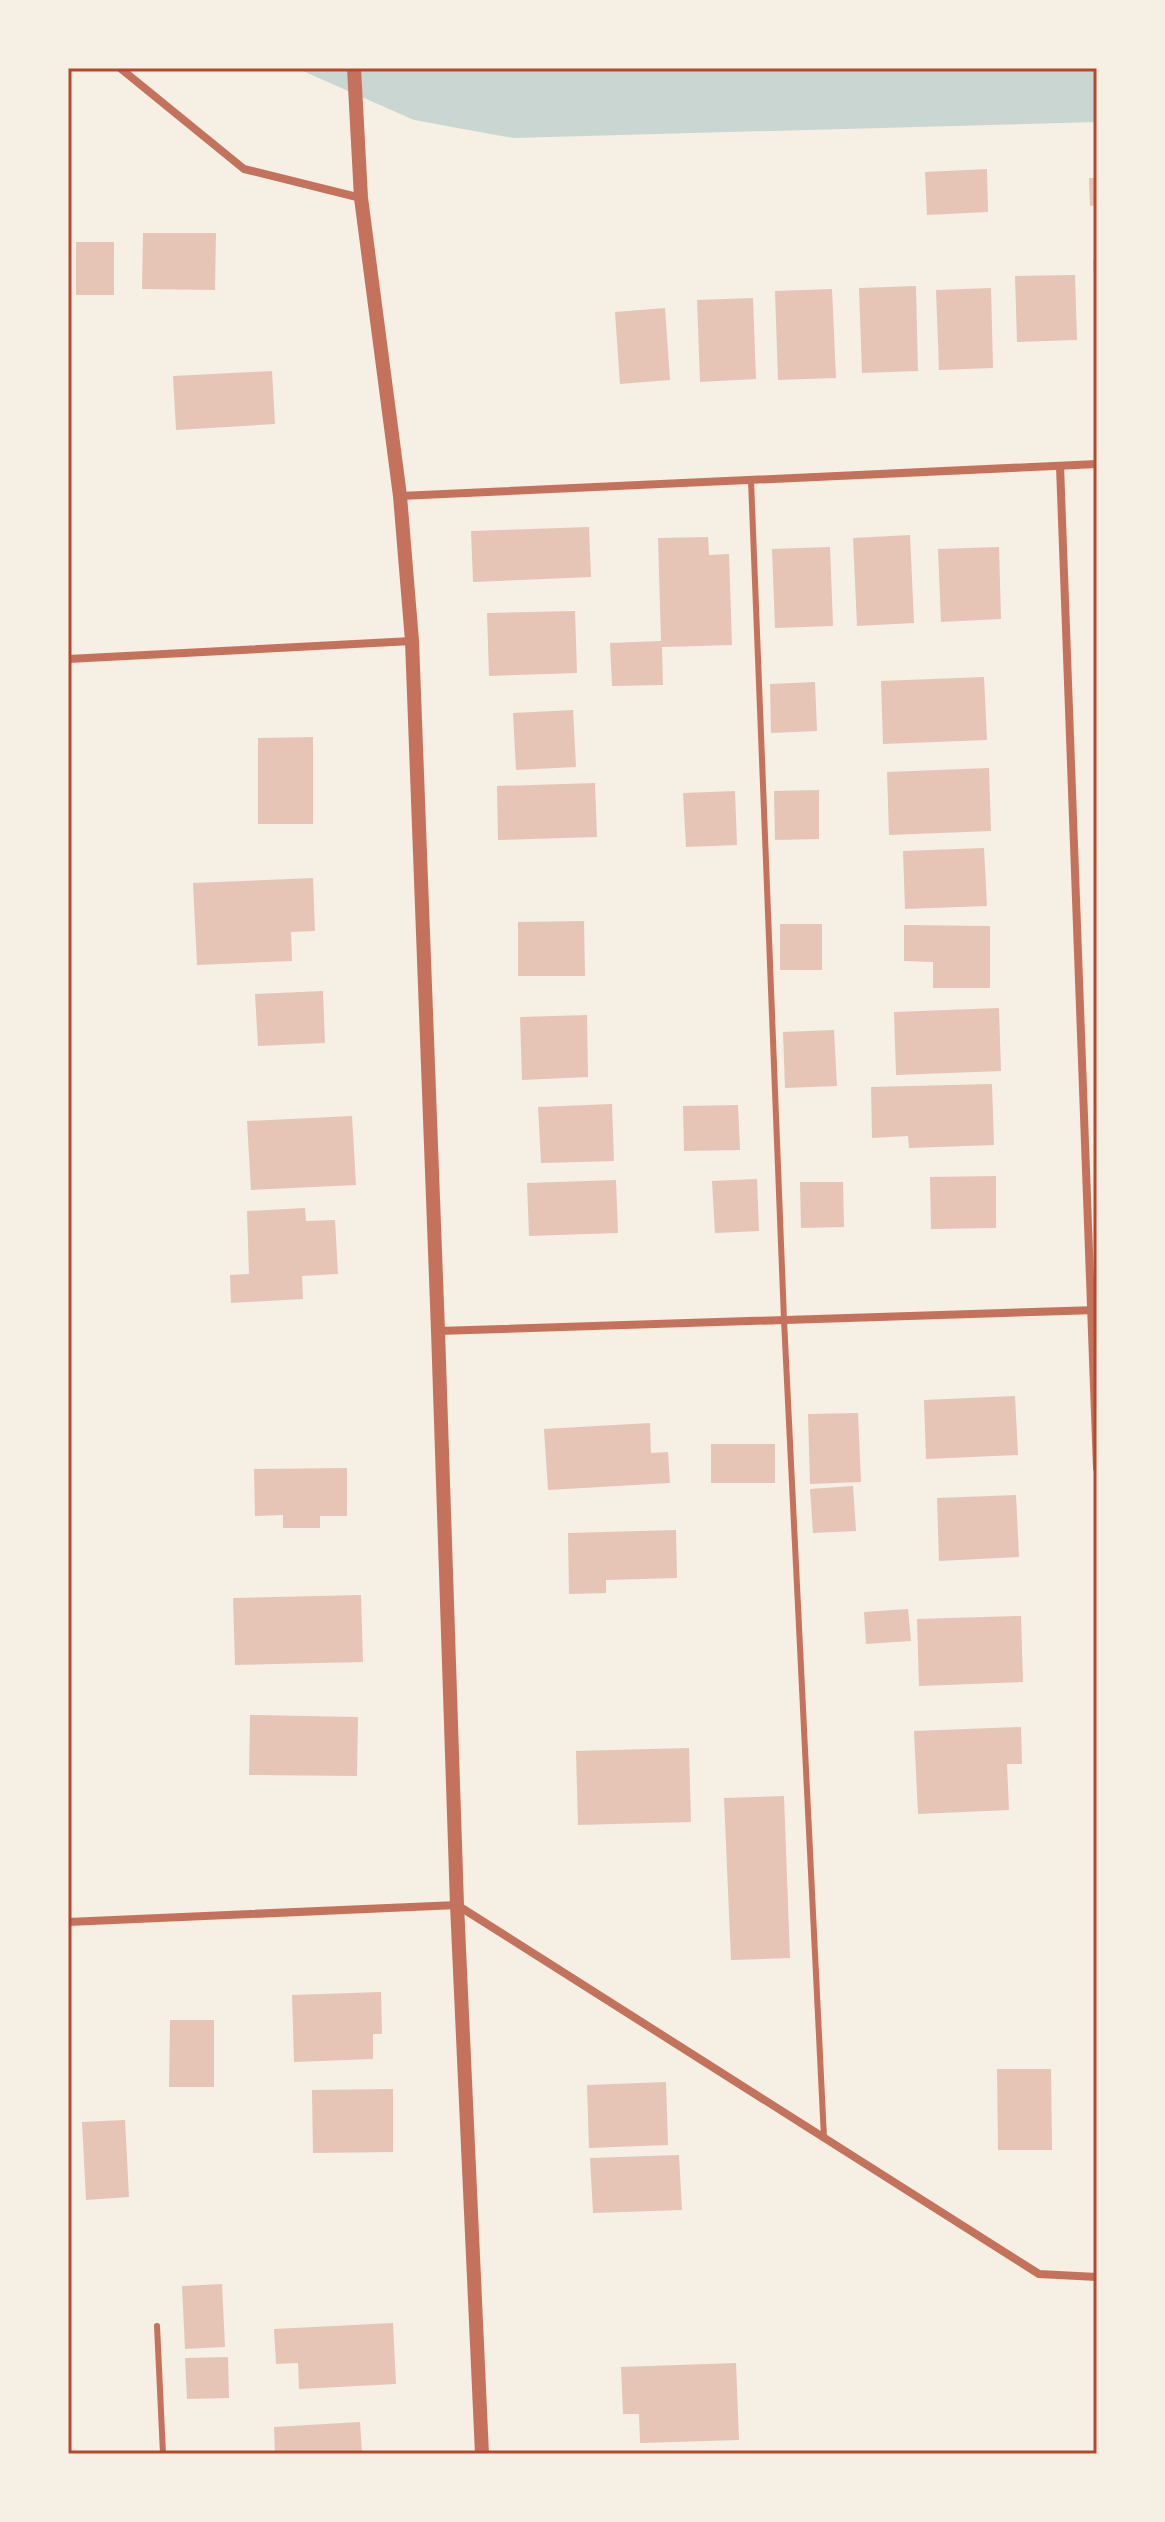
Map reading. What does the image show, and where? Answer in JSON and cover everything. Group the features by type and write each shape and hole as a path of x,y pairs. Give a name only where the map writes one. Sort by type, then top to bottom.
{"street":[{"path":"120,68 244,169 361,198"},
{"path":"354,68 361,198 400,496 412,641 457,1905 482,2454"},
{"path":"400,496 1097,464"},
{"path":"1060,466 1094,1310 1097,1468"},
{"path":"68,659 412,641"},
{"path":"438,1331 1094,1310"},
{"path":"68,1922 457,1905 1039,2274 1097,2277"}],"lane":[{"path":"751,480 784,1320 824,2138"},
{"path":"157,2326 163,2454"}],"shaded area":[{"path":"296,68 1097,68 1097,122 513,138 414,120"}],"building":[{"path":"987,169 988,212 927,215 925,172"},
{"path":"1089,178 1097,178 1097,205 1090,206"},
{"path":"143,233 216,233 215,290 142,289"},
{"path":"76,242 114,242 114,295 76,295"},
{"path":"1093,260 1097,260 1097,292 1095,292"},
{"path":"1075,275 1077,340 1017,342 1015,276"},
{"path":"916,286 918,371 862,373 859,288"},
{"path":"991,288 993,368 939,370 936,290"},
{"path":"832,289 836,378 778,380 775,291"},
{"path":"753,298 756,379 700,382 697,300"},
{"path":"665,308 670,380 620,384 615,312"},
{"path":"272,371 275,424 176,430 173,376"},
{"path":"589,527 591,577 473,582 471,531"},
{"path":"910,535 914,623 857,626 853,538"},
{"path":"708,537 709,555 729,554 732,645 662,647 663,685 612,686 610,643 661,641 658,538"},
{"path":"830,547 833,626 775,628 772,549"},
{"path":"999,547 1001,619 941,622 938,549"},
{"path":"575,611 577,673 489,676 487,613"},
{"path":"984,677 987,740 883,744 881,681"},
{"path":"815,682 817,731 771,733 770,684"},
{"path":"573,710 576,767 516,770 513,713"},
{"path":"313,737 313,824 258,824 258,738"},
{"path":"989,768 991,831 889,835 887,772"},
{"path":"595,783 597,837 498,840 497,786"},
{"path":"819,790 819,839 775,840 774,791"},
{"path":"735,791 737,845 686,847 683,793"},
{"path":"984,848 987,906 905,909 903,851"},
{"path":"313,878 315,931 291,932 292,961 197,965 193,883"},
{"path":"584,921 585,976 518,976 518,922"},
{"path":"780,924 822,924 822,970 780,970"},
{"path":"904,925 990,926 990,988 933,988 933,962 904,961"},
{"path":"323,991 325,1043 258,1046 255,994"},
{"path":"999,1008 1001,1071 896,1075 894,1012"},
{"path":"587,1015 588,1077 522,1080 520,1017"},
{"path":"834,1030 837,1086 785,1088 783,1032"},
{"path":"992,1084 994,1145 909,1148 908,1136 872,1138 871,1087"},
{"path":"612,1104 614,1161 541,1163 538,1107"},
{"path":"738,1105 740,1150 684,1151 683,1106"},
{"path":"352,1116 356,1185 251,1190 247,1121"},
{"path":"996,1176 996,1228 931,1229 930,1177"},
{"path":"757,1179 759,1231 715,1233 712,1181"},
{"path":"616,1180 618,1233 529,1236 527,1183"},
{"path":"800,1182 843,1182 844,1227 801,1228"},
{"path":"305,1208 306,1221 335,1220 338,1274 302,1276 303,1299 231,1303 230,1275 249,1274 247,1211"},
{"path":"1015,1396 1018,1455 926,1459 924,1400"},
{"path":"858,1413 861,1482 810,1484 808,1414"},
{"path":"650,1423 651,1453 668,1452 670,1483 548,1490 544,1429"},
{"path":"711,1444 775,1444 775,1483 711,1483"},
{"path":"347,1468 347,1516 320,1516 320,1528 283,1528 283,1515 255,1516 254,1469"},
{"path":"853,1486 856,1531 813,1533 810,1489"},
{"path":"1016,1495 1019,1557 939,1561 937,1498"},
{"path":"676,1530 677,1578 606,1580 606,1593 569,1594 568,1533"},
{"path":"361,1595 363,1662 235,1665 233,1598"},
{"path":"908,1609 911,1641 866,1644 864,1612"},
{"path":"1021,1616 1023,1682 919,1686 917,1619"},
{"path":"250,1715 358,1717 357,1776 249,1775"},
{"path":"1021,1727 1022,1764 1007,1764 1009,1810 918,1814 914,1731"},
{"path":"689,1748 691,1822 578,1825 576,1751"},
{"path":"784,1796 790,1958 731,1960 724,1798"},
{"path":"381,1992 382,2034 373,2034 373,2059 294,2062 292,1995"},
{"path":"170,2020 214,2020 214,2087 169,2087"},
{"path":"997,2069 1051,2069 1052,2150 998,2150"},
{"path":"666,2082 668,2145 589,2148 587,2085"},
{"path":"393,2089 393,2152 313,2153 312,2090"},
{"path":"125,2120 129,2197 86,2200 82,2122"},
{"path":"679,2155 682,2210 593,2213 590,2158"},
{"path":"222,2284 225,2347 185,2349 182,2286"},
{"path":"393,2323 396,2384 299,2389 298,2363 276,2364 274,2329"},
{"path":"228,2357 229,2398 187,2399 185,2358"},
{"path":"736,2363 739,2440 640,2443 639,2414 623,2414 621,2367"},
{"path":"360,2422 362,2454 275,2454 274,2427"}]}
